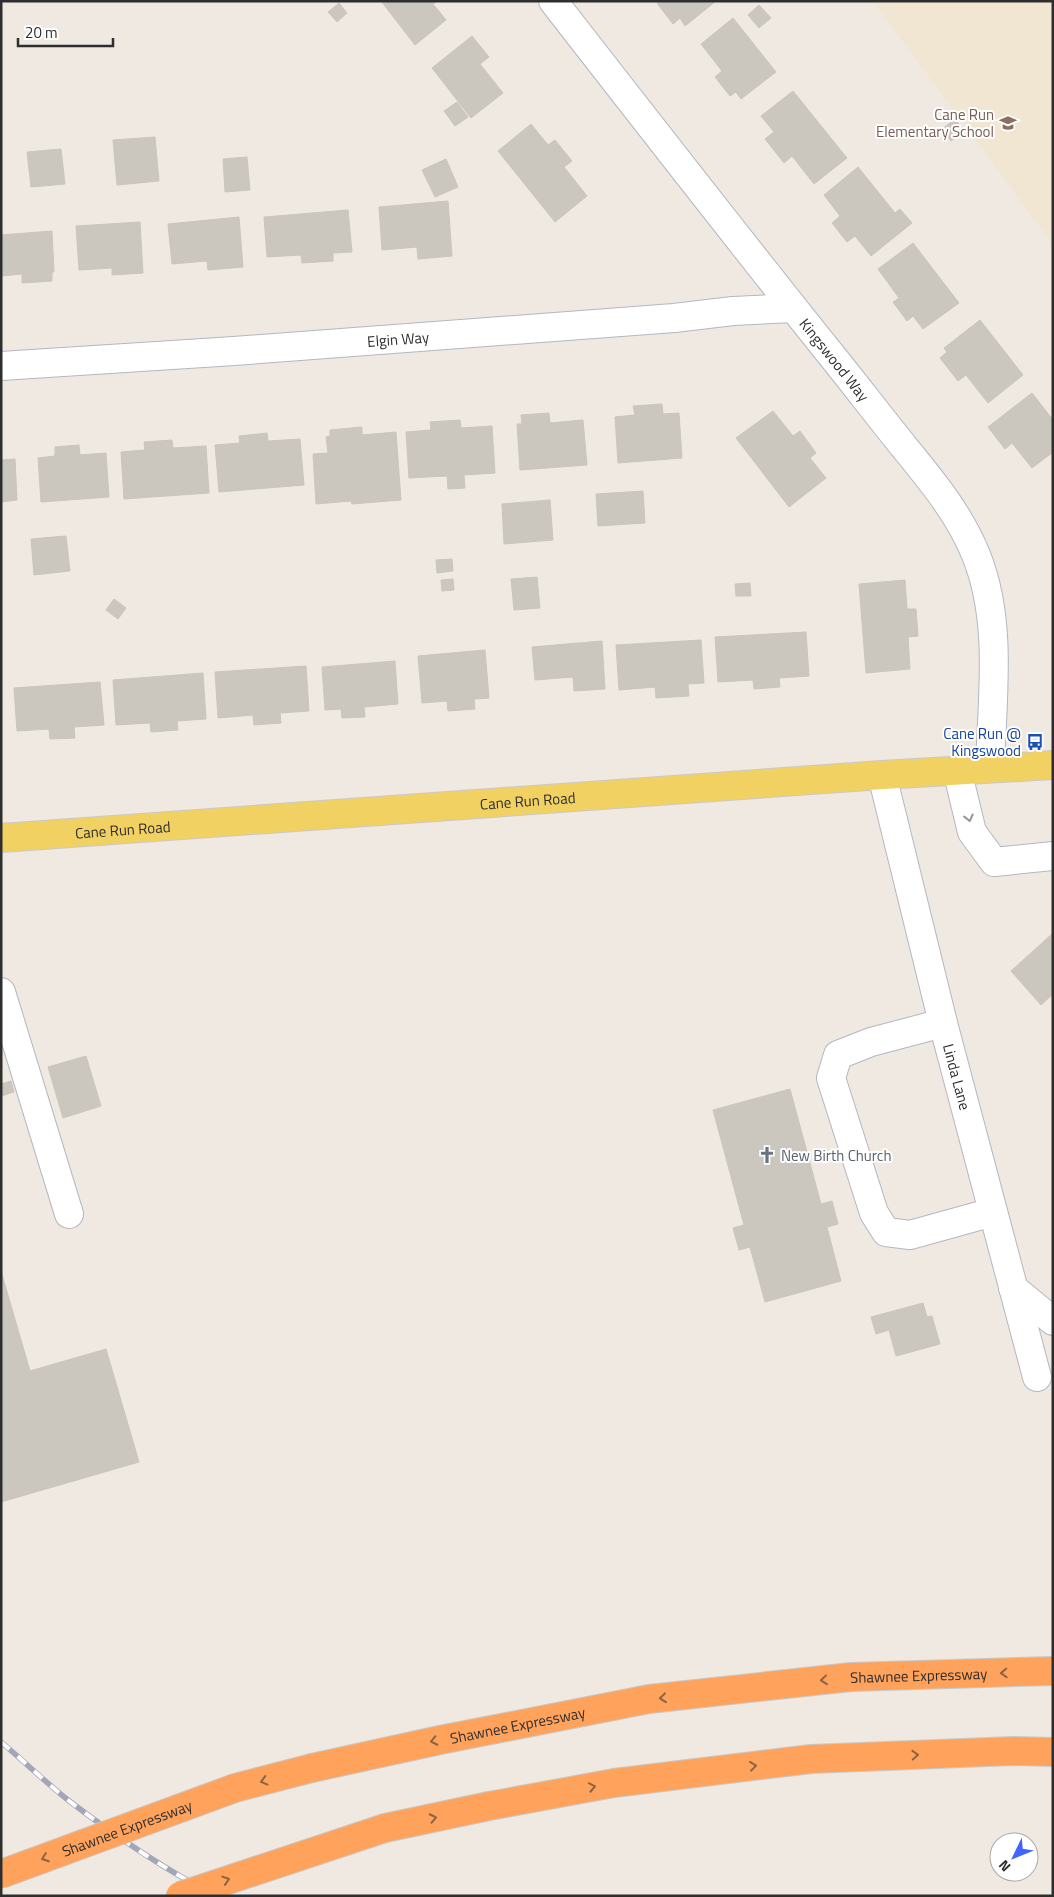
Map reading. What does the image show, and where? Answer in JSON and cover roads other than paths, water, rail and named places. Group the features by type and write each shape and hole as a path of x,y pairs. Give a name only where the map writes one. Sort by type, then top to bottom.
{"highway":[{"name":"Shawnee Expressway","path":"1,1874 235,1788 312,1768 440,1740 649,1699 851,1678 1053,1671"},
{"path":"180,1896 385,1828 489,1806 614,1783 812,1760 1012,1751 1053,1752"}],"main road":[{"name":"Cane Run Road","path":"1,838 882,775 1053,765"}],"street":[{"name":"Kingswood Way","path":"553,1 932,482 961,524 976,554 985,582 991,612 993,656 990,768"},
{"name":"Elgin Way","path":"1,366 254,349 644,320 733,311 793,308"},
{"path":"957,770 972,832 994,862 1053,856"},
{"name":"Linda Lane","path":"882,775 943,1023 1037,1377"},
{"path":"1,992 10,1050 70,1214"},
{"path":"943,1023 871,1042 838,1055 831,1078 874,1213 886,1232 910,1235 993,1212"},
{"path":"1013,1288 1053,1321"}],"railway":[{"path":"1,1742 59,1793 104,1826 159,1863 216,1896"}],"place":[{"name":"Cane Run Elementary School","path":"1008,123"},
{"name":"Cane Run @ Kingswood","path":"1035,742"},
{"name":"New Birth Church","path":"767,1155"}]}
